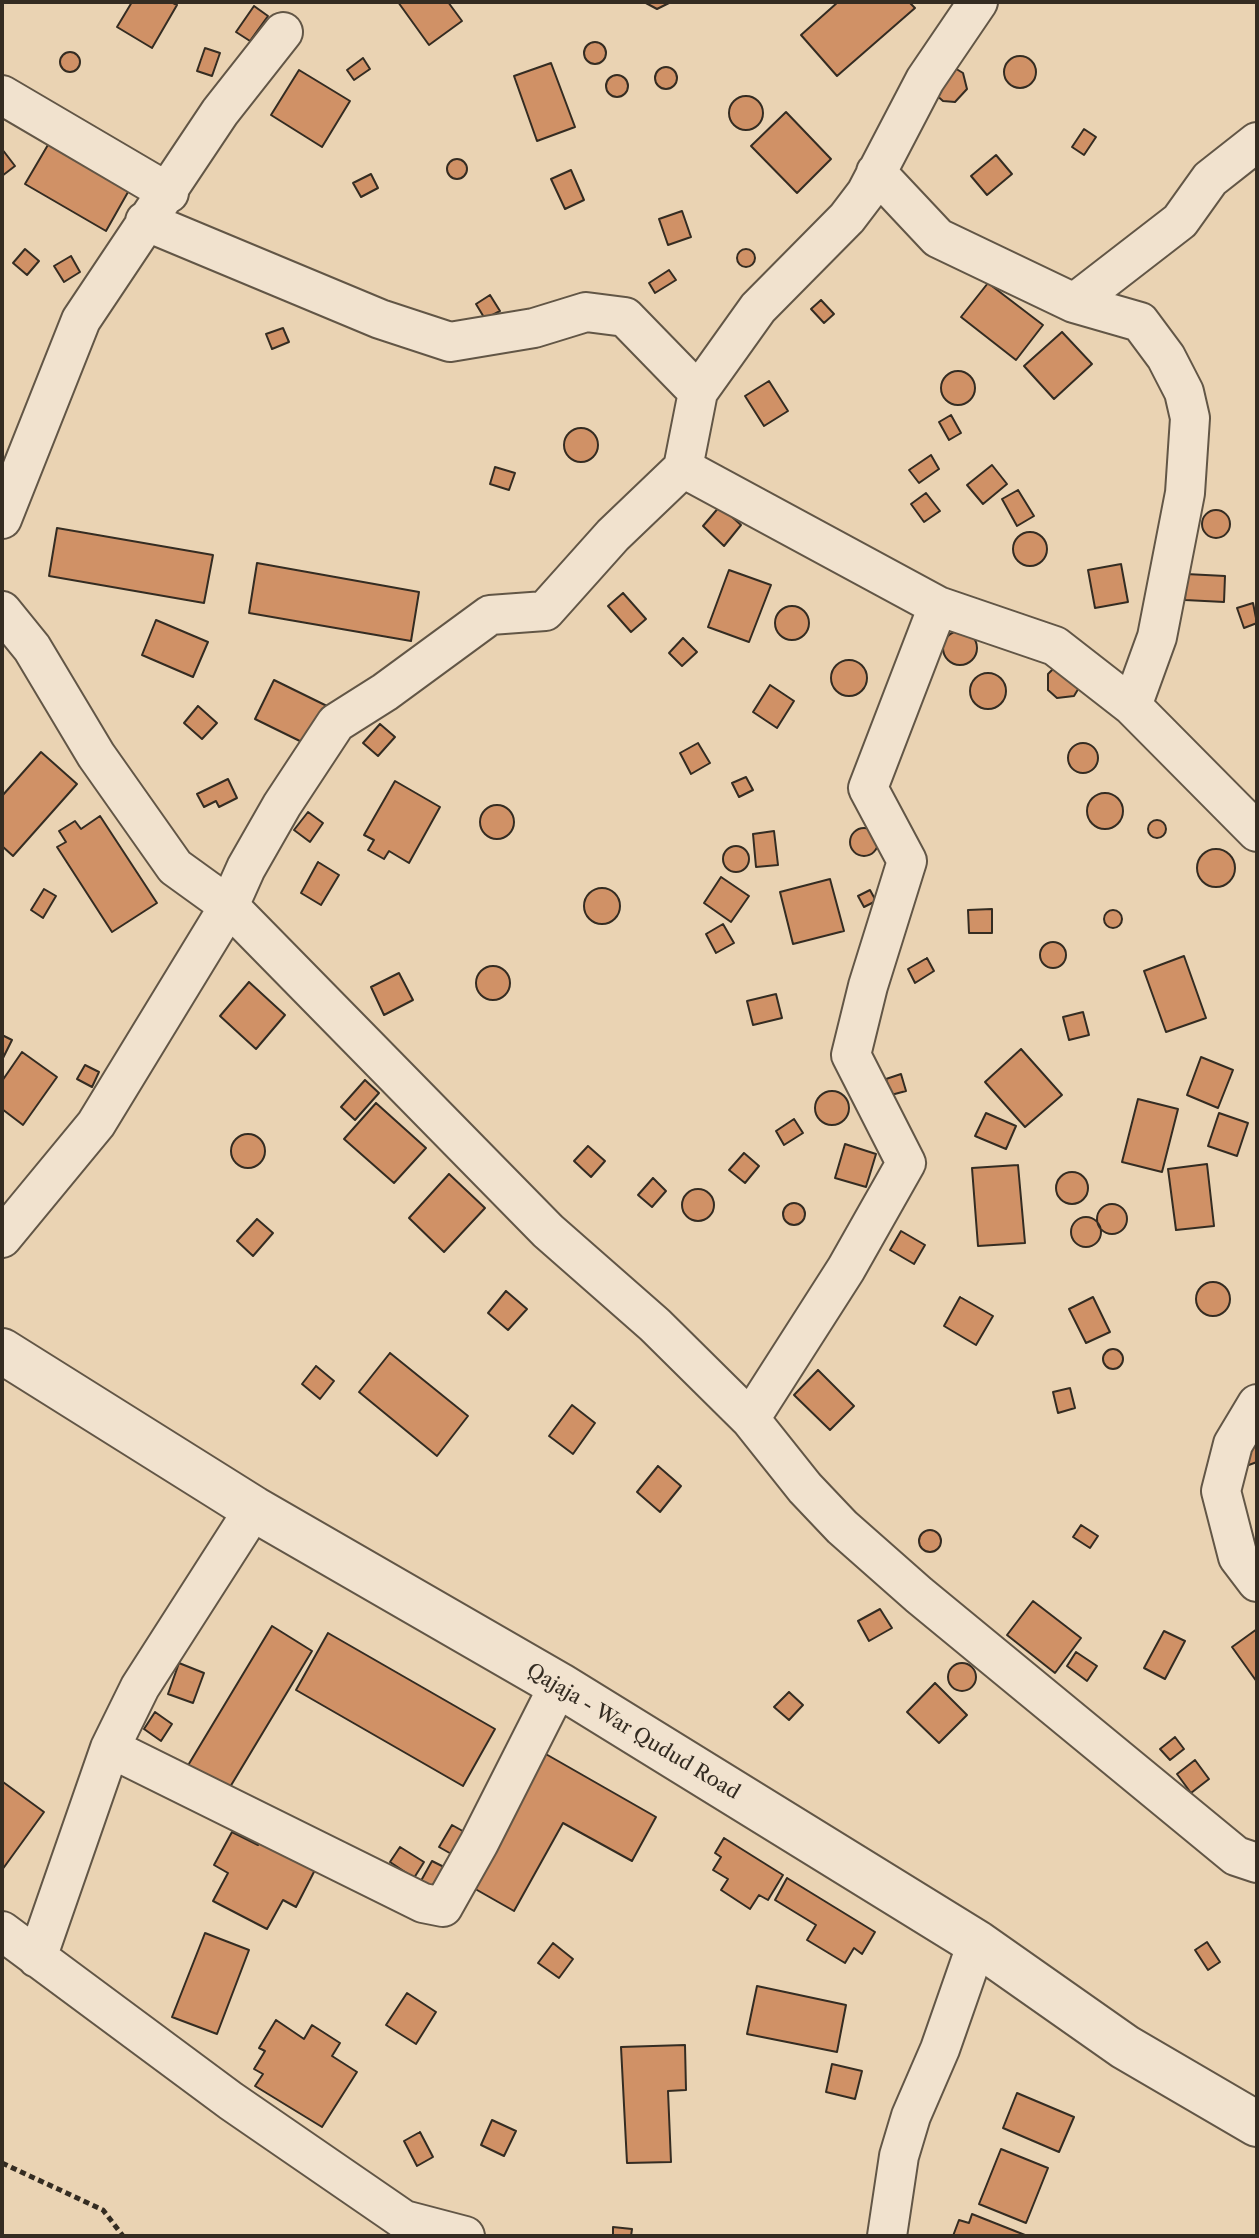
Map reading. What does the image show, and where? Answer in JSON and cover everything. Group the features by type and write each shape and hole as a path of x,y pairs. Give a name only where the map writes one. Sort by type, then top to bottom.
{"street":[{"path":"2,1238 96,1124 229,906 246,868 282,805 336,723 385,692 490,615 545,611 613,535 683,468 698,392 758,308 847,218 876,172 925,80 978,2"},
{"path":"2,519 81,320 145,221 169,193 220,112 283,32"},
{"path":"2,95 169,193"},
{"path":"1074,303 1180,221 1210,179 1257,142"},
{"path":"876,172 938,238 1074,303 1140,322 1166,357 1184,392 1190,418 1185,493 1157,637 1132,706"},
{"path":"145,221 380,319 450,342 534,328 586,312 625,317 698,392"},
{"path":"683,468 938,606 1055,646 1132,706 1257,832"},
{"path":"750,1419 846,1269 906,1163 851,1055 868,986 907,861 868,788 938,606"},
{"path":"2,611 32,648 96,755 175,867 229,906 548,1231 655,1325 750,1419 814,1498 919,1595 1236,1856 1257,1863"},
{"name":"Qajaja - War Qudud Road","path":"2,1351 254,1509 559,1685 977,1943 1125,2047 1257,2124"},
{"path":"1257,1404 1233,1444 1221,1491 1238,1557 1257,1582"},
{"path":"37,1958 110,1748 140,1687 254,1509"},
{"path":"110,1748 423,1903 443,1907 559,1685"},
{"path":"2,1931 396,2228 465,2236"},
{"path":"887,2236 899,2156 911,2116 940,2049 977,1943"}],"path":[{"path":"2,2163 103,2210 123,2236"}],"building":[{"path":"132,2 171,2 177,5 152,48 117,27"},
{"path":"398,2 448,2 462,21 429,45"},
{"path":"644,2 671,2 657,9"},
{"path":"838,2 909,2 915,8 837,76 801,35"},
{"path":"254,6 268,16 250,41 236,32"},
{"path":"591,42 599,42 606,53 599,64 591,64 584,57 584,49"},
{"path":"205,48 220,53 212,76 197,71"},
{"path":"70,52 77,55 80,62 77,69 70,72 63,69 60,62 63,55"},
{"path":"1020,56 1032,60 1036,72 1032,84 1020,88 1008,84 1004,72 1008,60"},
{"path":"363,58 370,69 354,80 347,70"},
{"path":"551,63 575,127 537,141 514,76"},
{"path":"666,67 674,70 677,78 674,86 666,89 658,86 655,78 658,70"},
{"path":"953,67 963,73 967,89 955,102 943,101 935,94"},
{"path":"299,70 350,101 322,147 271,115"},
{"path":"617,75 625,78 628,86 625,94 617,97 609,94 606,86 609,78"},
{"path":"746,96 758,101 763,113 758,125 746,130 734,125 729,113 734,101"},
{"path":"786,112 831,159 797,193 751,146"},
{"path":"1084,129 1096,137 1084,155 1072,147"},
{"path":"52,138 132,185 106,231 25,184"},
{"path":"2,149 15,166 2,176"},
{"path":"996,155 1012,174 987,195 971,176"},
{"path":"457,159 464,162 467,169 464,176 457,179 450,176 447,169 450,162"},
{"path":"571,170 584,200 565,209 551,179"},
{"path":"371,174 378,188 361,197 353,183"},
{"path":"682,211 691,237 668,245 659,219"},
{"path":"25,249 39,261 27,275 13,263"},
{"path":"742,249 750,249 755,258 753,265 742,267 737,262 737,254"},
{"path":"71,256 80,272 64,282 54,266"},
{"path":"669,270 676,280 655,293 649,283"},
{"path":"988,283 1043,325 1016,360 961,317"},
{"path":"490,295 500,311 485,319 476,304"},
{"path":"821,300 834,314 824,323 811,309"},
{"path":"283,328 289,342 272,349 266,334"},
{"path":"1062,332 1092,364 1054,399 1024,366"},
{"path":"958,371 970,376 975,388 970,400 958,405 946,400 941,388 946,376"},
{"path":"769,381 788,411 764,426 745,396"},
{"path":"951,415 961,433 949,440 939,422"},
{"path":"581,428 593,433 598,445 593,457 581,462 569,457 564,445 569,433"},
{"path":"931,455 939,469 919,483 909,470"},
{"path":"992,465 1007,484 983,504 967,485"},
{"path":"495,467 515,473 509,490 490,484"},
{"path":"1018,490 1034,516 1017,526 1002,499"},
{"path":"926,493 940,511 924,522 911,504"},
{"path":"720,506 741,525 724,546 703,526"},
{"path":"1216,510 1226,514 1230,524 1226,534 1216,538 1206,534 1202,524 1206,514"},
{"path":"57,528 213,555 204,603 49,576"},
{"path":"1030,532 1042,537 1047,549 1042,561 1030,566 1018,561 1013,549 1018,537"},
{"path":"257,563 419,592 411,641 249,613"},
{"path":"1121,564 1128,602 1095,608 1088,570"},
{"path":"729,570 771,585 749,642 708,627"},
{"path":"1186,574 1225,576 1224,602 1185,600"},
{"path":"623,593 646,619 631,632 608,606"},
{"path":"1253,603 1257,623 1244,628 1237,608"},
{"path":"792,606 804,611 809,623 804,635 792,640 780,635 775,623 780,611"},
{"path":"156,620 208,642 193,677 142,655"},
{"path":"960,631 972,636 977,648 972,660 960,665 948,660 943,648 948,636"},
{"path":"683,638 697,652 682,666 669,653"},
{"path":"849,660 861,666 867,678 861,690 849,696 837,690 831,678 837,666"},
{"path":"1056,666 1080,686 1074,696 1057,698 1048,690 1048,674"},
{"path":"988,673 1000,679 1006,691 1000,703 988,709 976,703 970,691 976,679"},
{"path":"274,680 327,706 308,745 255,719"},
{"path":"770,685 794,701 777,728 753,712"},
{"path":"198,706 217,723 202,739 184,723"},
{"path":"380,724 395,737 378,756 363,743"},
{"path":"698,743 710,763 691,774 680,753"},
{"path":"1083,743 1093,748 1098,758 1093,768 1083,773 1073,768 1068,758 1073,748"},
{"path":"41,752 77,784 13,856 2,846 2,796"},
{"path":"746,777 753,790 739,797 732,783"},
{"path":"228,779 237,798 219,807 216,801 204,807 197,794"},
{"path":"395,781 440,807 409,863 389,851 384,859 368,850 374,840 364,835"},
{"path":"1105,793 1117,799 1123,811 1117,823 1105,829 1093,823 1087,811 1093,799"},
{"path":"497,805 509,810 514,822 509,834 497,839 485,834 480,822 485,810"},
{"path":"308,812 323,823 310,842 294,830"},
{"path":"100,816 157,903 112,932 57,847 66,842 59,831 75,821 81,829"},
{"path":"1157,820 1166,829 1157,838 1148,829"},
{"path":"864,828 874,832 878,842 874,852 864,856 854,852 850,842 854,832"},
{"path":"774,831 778,865 756,867 753,834"},
{"path":"736,846 745,850 749,859 745,868 736,872 727,868 723,859 727,850"},
{"path":"1216,849 1229,855 1235,868 1229,881 1216,887 1203,881 1197,868 1203,855"},
{"path":"318,862 339,875 321,905 301,893"},
{"path":"721,877 749,896 731,922 704,903"},
{"path":"830,879 844,931 793,944 780,892"},
{"path":"602,888 614,894 620,906 614,918 602,924 590,918 584,906 590,894"},
{"path":"44,889 56,896 43,918 31,910"},
{"path":"870,890 876,901 864,907 858,896"},
{"path":"992,909 992,933 969,933 968,910"},
{"path":"1113,910 1122,919 1113,928 1104,919"},
{"path":"723,924 734,943 716,953 706,934"},
{"path":"1053,942 1062,946 1066,955 1062,964 1053,968 1044,964 1040,955 1044,946"},
{"path":"1184,956 1206,1018 1166,1032 1144,971"},
{"path":"927,958 934,971 915,983 908,969"},
{"path":"493,966 505,971 510,983 505,995 493,1000 481,995 476,983 481,971"},
{"path":"399,973 413,1000 384,1015 371,987"},
{"path":"249,982 285,1015 256,1049 220,1016"},
{"path":"776,994 782,1018 753,1025 747,1001"},
{"path":"1083,1012 1089,1035 1069,1040 1063,1017"},
{"path":"2,1035 12,1040 2,1060"},
{"path":"1021,1049 1062,1095 1025,1127 985,1082"},
{"path":"22,1052 57,1077 23,1125 2,1109 2,1081"},
{"path":"1201,1057 1233,1070 1218,1108 1187,1095"},
{"path":"85,1065 99,1072 92,1087 77,1079"},
{"path":"901,1074 906,1091 891,1095 886,1079"},
{"path":"365,1080 379,1093 355,1120 341,1107"},
{"path":"832,1091 844,1096 849,1108 844,1120 832,1125 820,1120 815,1108 820,1096"},
{"path":"1138,1099 1178,1109 1162,1172 1122,1162"},
{"path":"376,1103 426,1148 394,1183 344,1139"},
{"path":"986,1113 1016,1126 1006,1149 975,1136"},
{"path":"1219,1113 1248,1123 1237,1156 1208,1146"},
{"path":"794,1119 803,1133 784,1145 776,1131"},
{"path":"248,1134 260,1139 265,1151 260,1163 248,1168 236,1163 231,1151 236,1139"},
{"path":"845,1144 876,1154 866,1187 835,1178"},
{"path":"588,1146 605,1161 591,1177 574,1161"},
{"path":"744,1153 759,1166 745,1183 729,1170"},
{"path":"1207,1164 1214,1226 1176,1230 1168,1169"},
{"path":"1018,1165 1025,1243 978,1246 972,1168"},
{"path":"1072,1172 1084,1176 1088,1188 1084,1200 1072,1204 1060,1200 1056,1188 1060,1176"},
{"path":"449,1174 485,1208 444,1252 409,1218"},
{"path":"653,1178 666,1191 652,1207 638,1195"},
{"path":"698,1189 709,1194 714,1205 709,1216 698,1221 687,1216 682,1205 687,1194"},
{"path":"794,1203 802,1206 805,1214 802,1222 794,1225 786,1222 783,1214 786,1206"},
{"path":"1112,1204 1122,1209 1127,1219 1122,1229 1112,1234 1102,1229 1097,1219 1102,1209"},
{"path":"1086,1217 1096,1222 1101,1232 1096,1242 1086,1247 1076,1242 1071,1232 1076,1222"},
{"path":"257,1219 273,1233 253,1256 237,1241"},
{"path":"901,1231 925,1245 914,1264 890,1250"},
{"path":"1213,1282 1225,1287 1230,1299 1225,1311 1213,1316 1201,1311 1196,1299 1201,1287"},
{"path":"506,1291 527,1309 508,1330 488,1313"},
{"path":"960,1297 993,1316 976,1345 944,1326"},
{"path":"1093,1297 1110,1332 1086,1343 1069,1309"},
{"path":"1113,1349 1120,1352 1123,1359 1120,1366 1113,1369 1106,1366 1103,1359 1106,1352"},
{"path":"390,1353 468,1416 437,1456 359,1392"},
{"path":"316,1366 334,1381 320,1399 302,1384"},
{"path":"818,1370 854,1406 830,1430 794,1395"},
{"path":"1070,1388 1075,1408 1058,1413 1053,1392"},
{"path":"572,1405 595,1423 573,1454 549,1436"},
{"path":"1257,1434 1257,1462 1246,1466 1238,1440"},
{"path":"658,1466 681,1486 660,1512 637,1492"},
{"path":"1081,1525 1098,1536 1090,1548 1073,1537"},
{"path":"930,1530 938,1533 941,1541 938,1549 930,1552 922,1549 919,1541 922,1533"},
{"path":"1033,1601 1081,1638 1055,1673 1007,1635"},
{"path":"880,1609 892,1628 869,1641 858,1621"},
{"path":"272,1626 312,1651 221,1802 181,1777"},
{"path":"1257,1629 1257,1682 1232,1647"},
{"path":"1164,1631 1185,1641 1165,1679 1144,1668"},
{"path":"328,1633 495,1729 463,1786 296,1690"},
{"path":"1076,1652 1097,1666 1087,1681 1067,1666"},
{"path":"179,1663 204,1673 193,1703 168,1694"},
{"path":"962,1663 972,1667 976,1677 972,1687 962,1691 952,1687 948,1677 952,1667"},
{"path":"935,1683 967,1715 939,1743 907,1712"},
{"path":"789,1692 803,1705 789,1720 774,1707"},
{"path":"155,1712 172,1724 161,1741 144,1729"},
{"path":"1175,1737 1184,1749 1170,1760 1160,1749"},
{"path":"544,1753 656,1817 632,1861 563,1823 514,1911 470,1886"},
{"path":"1195,1760 1209,1779 1191,1793 1177,1774"},
{"path":"2,1783 44,1812 2,1870"},
{"path":"452,1825 468,1834 455,1856 439,1847"},
{"path":"232,1832 258,1845 262,1836 317,1866 296,1907 283,1900 267,1929 213,1901 228,1873 214,1865"},
{"path":"724,1838 783,1875 768,1900 759,1895 750,1909 721,1890 728,1879 713,1870 721,1857 715,1853"},
{"path":"400,1847 424,1862 414,1878 390,1862"},
{"path":"432,1861 452,1871 436,1898 417,1888"},
{"path":"787,1878 875,1932 862,1954 854,1948 845,1963 807,1940 816,1925 775,1900"},
{"path":"205,1933 249,1950 217,2034 172,2017"},
{"path":"1207,1942 1220,1962 1208,1970 1195,1950"},
{"path":"553,1943 573,1959 559,1978 538,1963"},
{"path":"757,1986 846,2005 837,2052 747,2034"},
{"path":"407,1993 436,2012 416,2044 386,2025"},
{"path":"276,2020 304,2039 312,2025 340,2043 332,2056 357,2072 322,2127 255,2086 263,2074 254,2069 265,2051 259,2048"},
{"path":"685,2045 686,2090 668,2091 671,2162 627,2163 621,2047"},
{"path":"832,2064 862,2071 855,2099 826,2092"},
{"path":"1017,2093 1074,2117 1059,2152 1003,2128"},
{"path":"492,2120 516,2131 504,2156 481,2145"},
{"path":"420,2132 433,2157 417,2166 404,2141"},
{"path":"1001,2149 1048,2168 1026,2223 979,2204"},
{"path":"972,2214 1025,2235 953,2236 959,2220 969,2223"},
{"path":"613,2227 632,2229 631,2236 613,2236"}]}
